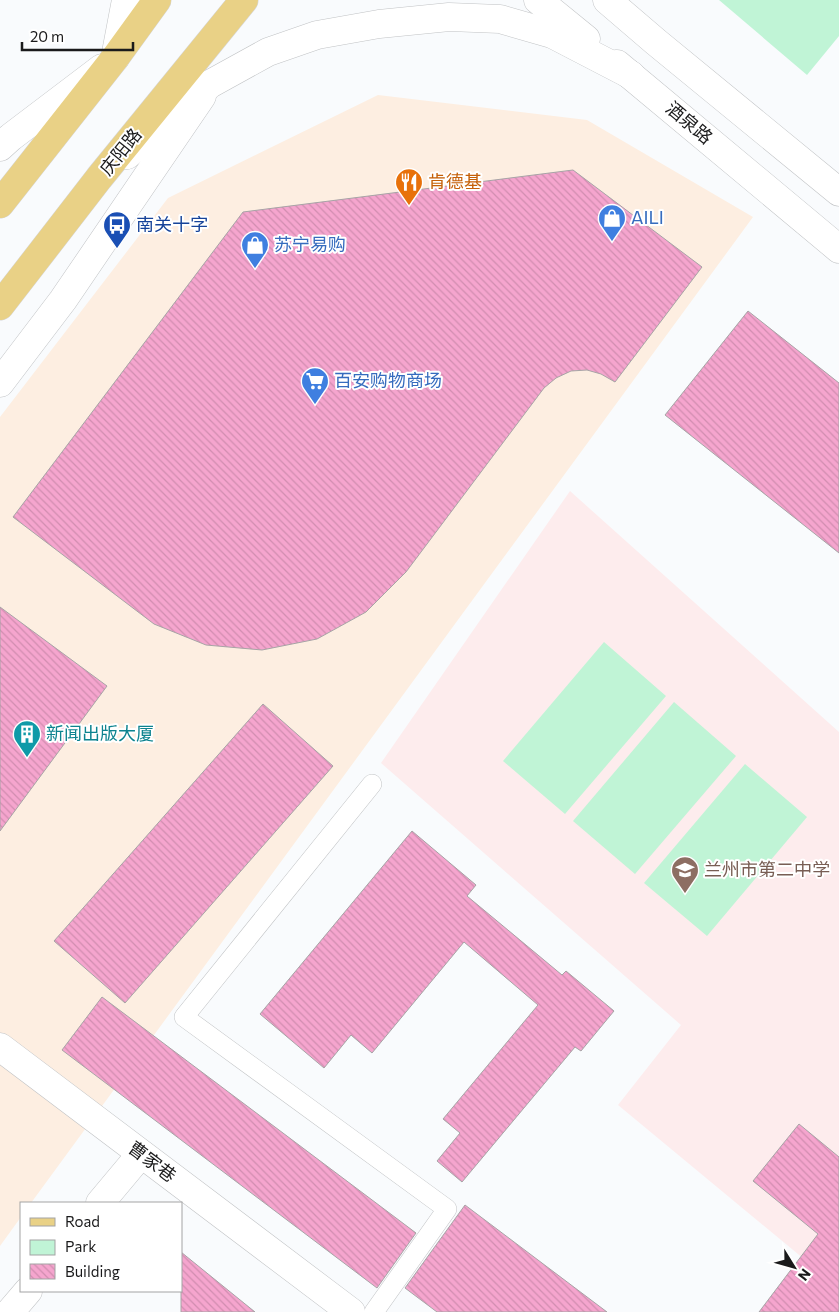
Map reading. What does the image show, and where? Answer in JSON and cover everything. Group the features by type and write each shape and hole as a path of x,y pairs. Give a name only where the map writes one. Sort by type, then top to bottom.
{"main road":[{"path":"0,147 115,58 126,0"},
{"path":"0,204 115,58 157,0"},
{"name":"庆阳路","path":"0,306 99,178 244,0"},
{"name":"酒泉路","path":"538,0 839,248"},
{"path":"607,0 839,192"},
{"path":"626,0 656,42"},
{"path":"99,178 210,84 268,52 317,35 379,24 449,17 500,19 552,34 631,75"},
{"path":"0,382 64,300 210,84"},
{"name":"曹家巷","path":"0,1047 351,1312"},
{"path":"101,1202 141,1154"},
{"path":"10,1312 27,1292"}],"lane":[{"path":"372,784 184,1017 447,1209 374,1312"}],"shaded area":[{"path":"378,95 587,120 753,217 32,1202 20,1202 20,1218 0,1246 0,417 168,198"},
{"name":"兰州市第二中学","path":"570,491 839,732 839,1288 618,1105 681,1025 381,763"}],"green space":[{"path":"719,0 839,0 839,36 807,75"},
{"path":"604,642 666,696 565,814 503,761"},
{"path":"674,702 736,756 635,874 573,821"},
{"path":"745,764 807,817 707,936 644,883"}],"building":[{"name":"百安购物商场","path":"573,170 702,267 615,382 601,374 587,370 571,371 556,378 544,388 406,572 366,612 317,639 262,650 206,645 154,624 13,517 243,212"},
{"path":"748,311 839,383 839,553 665,415"},
{"name":"新闻出版大厦","path":"0,607 107,686 0,831"},
{"path":"263,704 333,766 125,1003 54,941"},
{"path":"412,831 476,885 467,896 562,975 566,971 614,1011 581,1051 575,1047 462,1182 437,1161 460,1133 443,1119 538,1005 464,942 372,1053 351,1035 324,1068 260,1014"},
{"path":"102,997 416,1233 377,1288 62,1050"},
{"path":"799,1124 839,1157 839,1312 759,1312 818,1234 753,1181"},
{"path":"465,1205 607,1312 437,1312 405,1288"},
{"path":"182,1253 255,1312 181,1312"}],"place":[{"name":"肯德基","path":"409,206"},
{"name":"AILI","path":"612,242"},
{"name":"南关十字","path":"117,249"},
{"name":"苏宁易购","path":"255,269"},
{"name":"百安购物商场","path":"315,405"},
{"name":"新闻出版大厦","path":"27,758"},
{"name":"兰州市第二中学","path":"685,894"}]}
